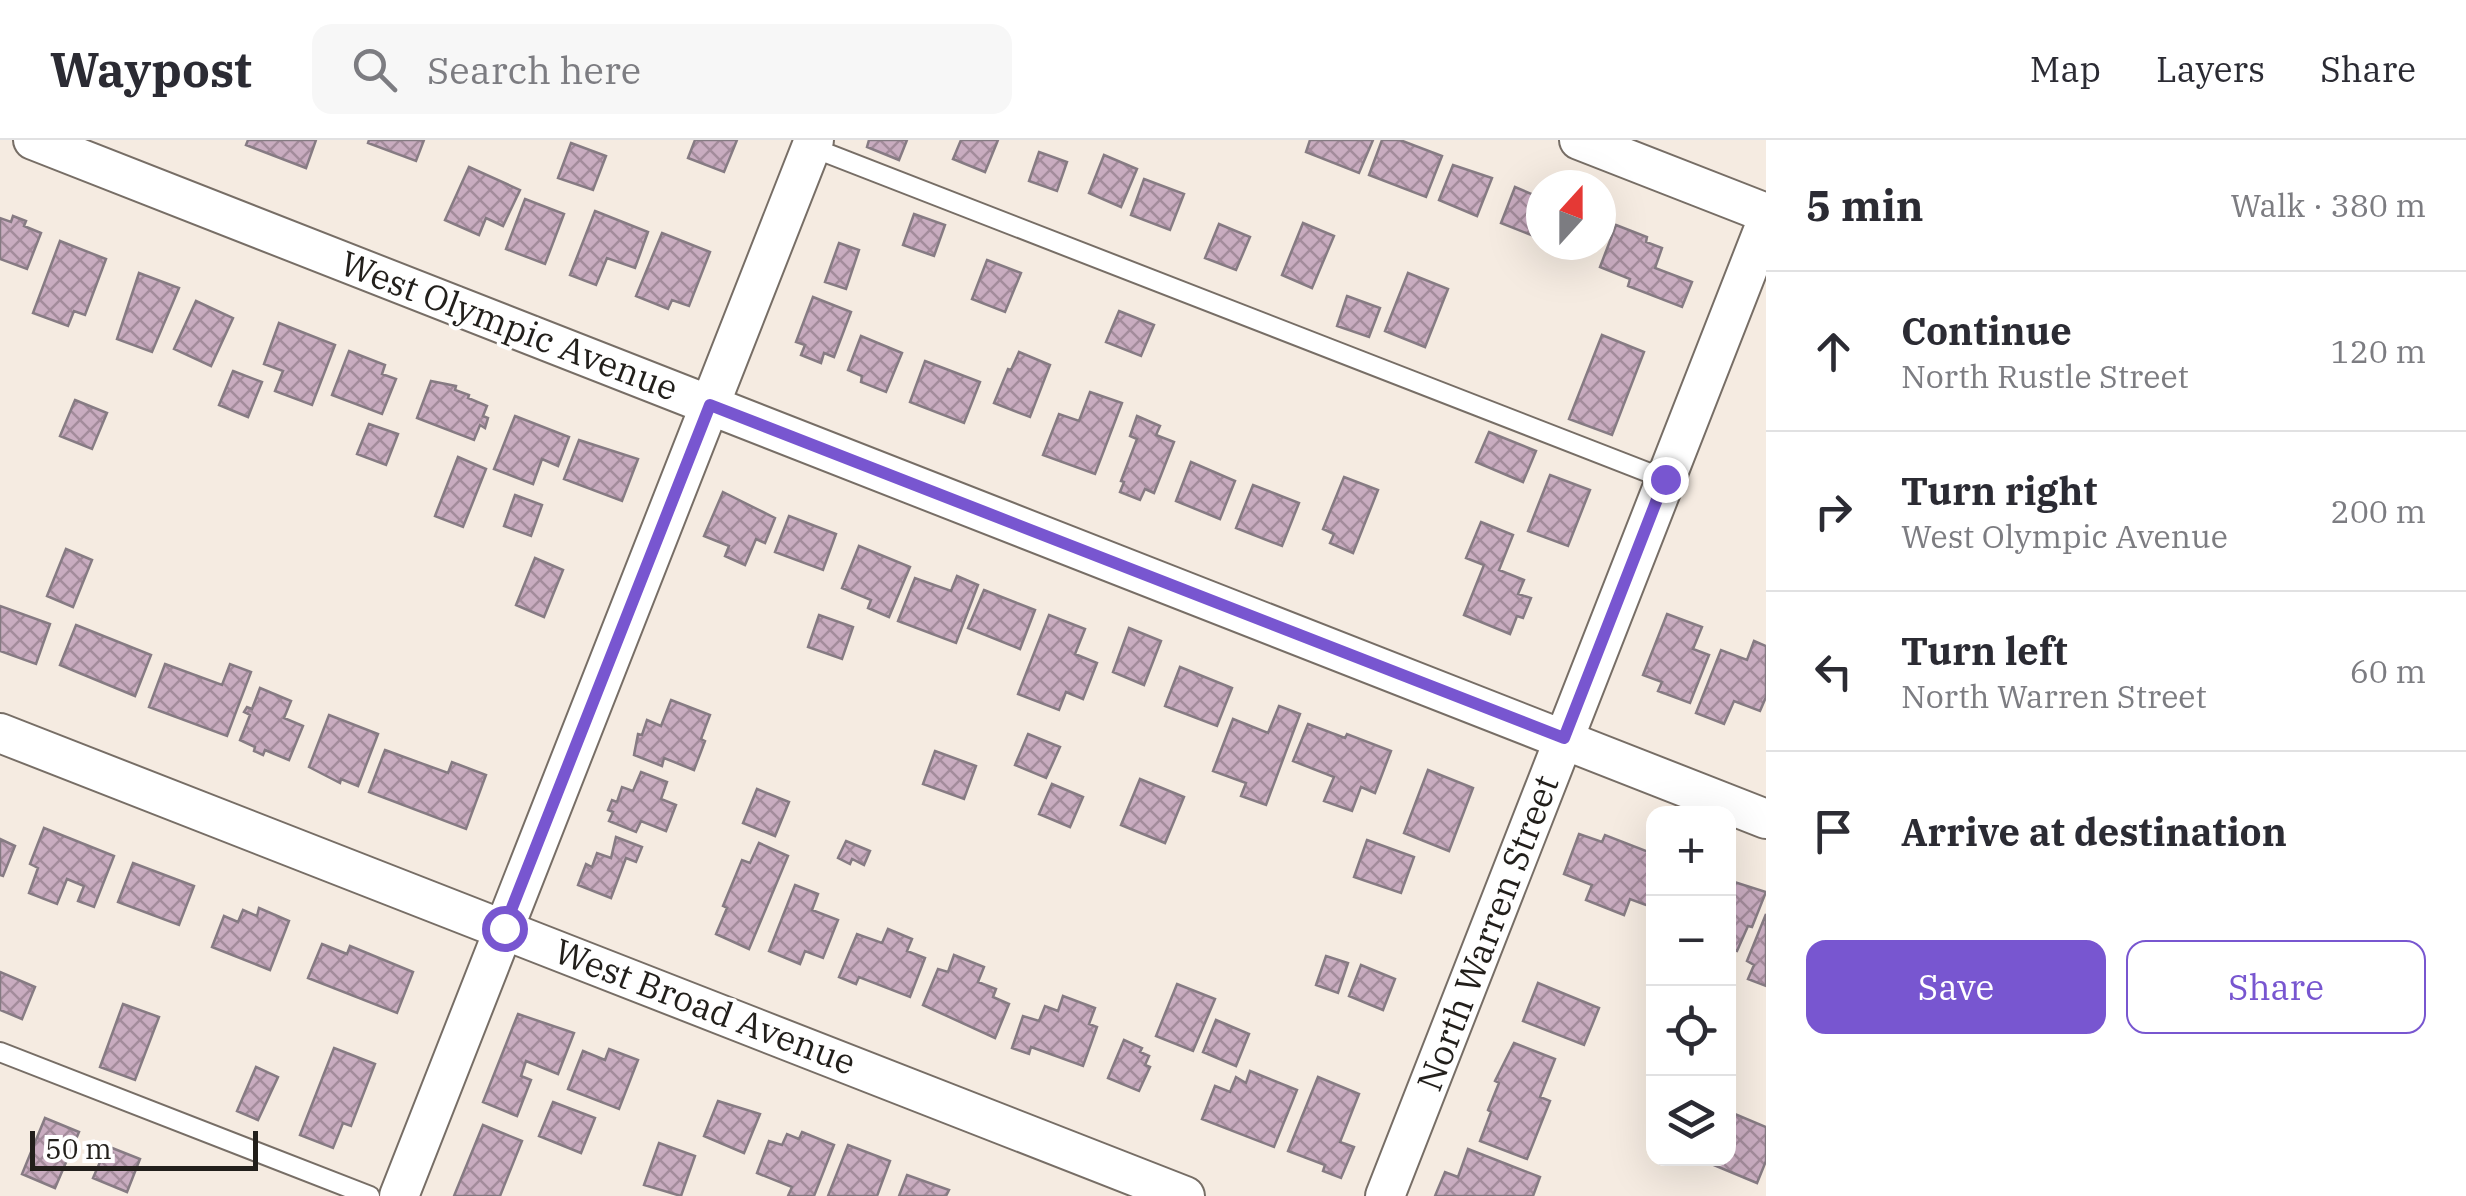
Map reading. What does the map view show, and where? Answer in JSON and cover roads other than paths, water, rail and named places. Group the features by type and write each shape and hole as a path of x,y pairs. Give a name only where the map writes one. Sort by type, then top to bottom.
{"street":[{"name":"West Olympic Avenue","path":"33,140 1766,819"},
{"path":"1579,140 1766,213"},
{"path":"399,1196 813,143"},
{"name":"North Warren Street","path":"1385,1196 1766,223"},
{"name":"West Broad Avenue","path":"0,733 1185,1196"}],"lane":[{"path":"813,143 1665,479"},
{"path":"0,1052 370,1196"}]}
